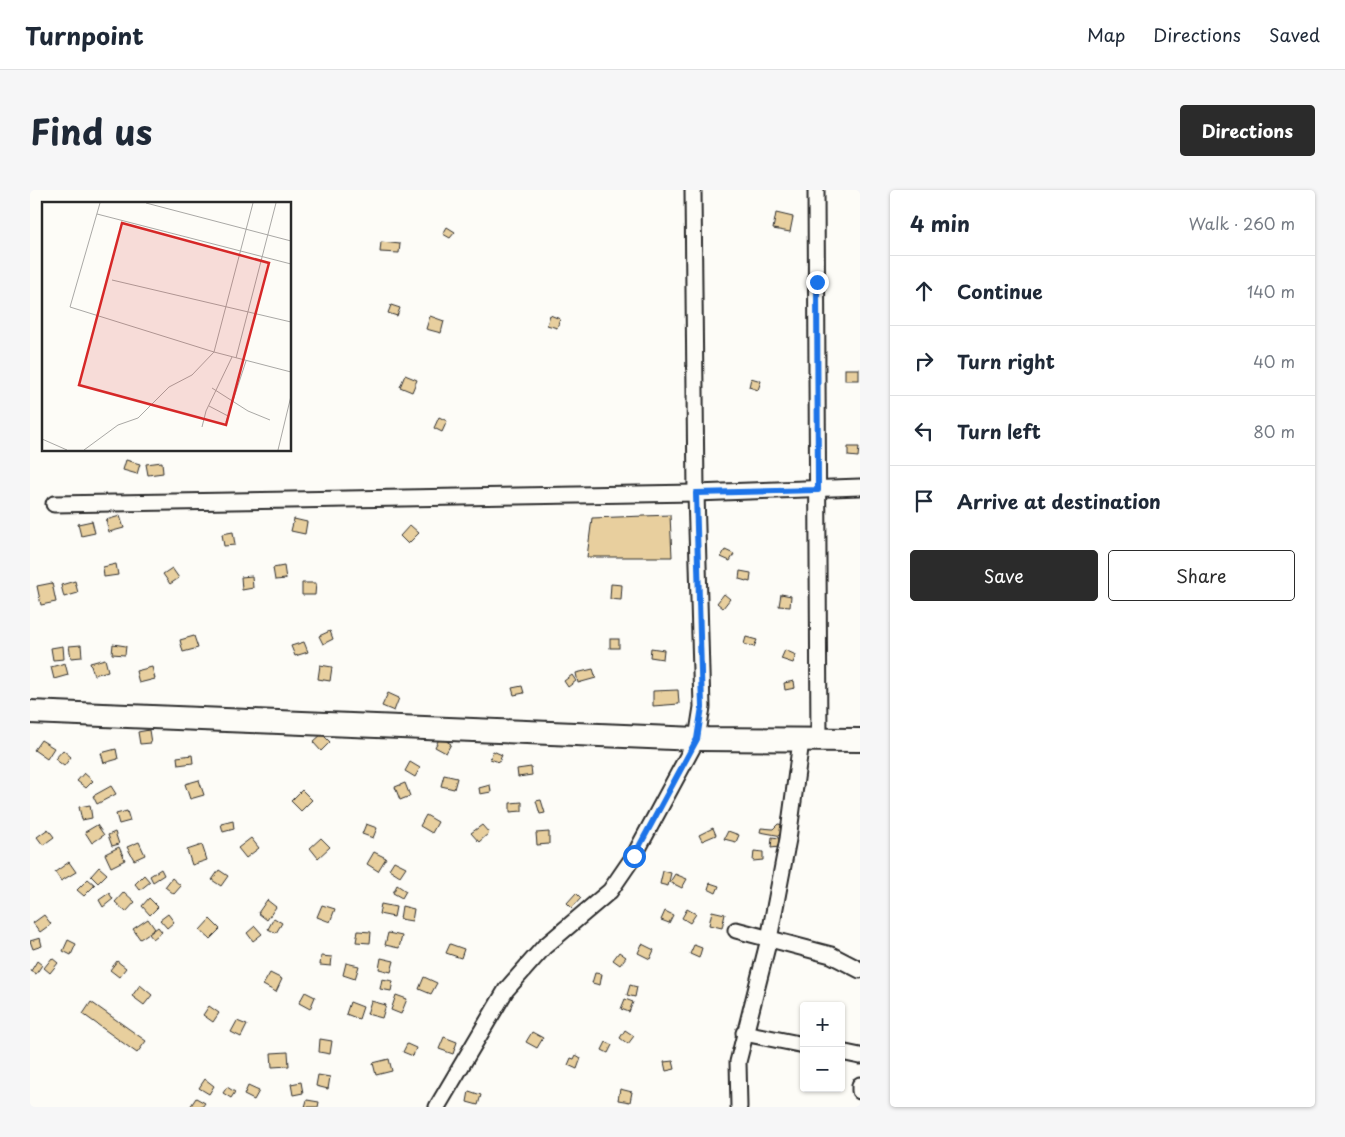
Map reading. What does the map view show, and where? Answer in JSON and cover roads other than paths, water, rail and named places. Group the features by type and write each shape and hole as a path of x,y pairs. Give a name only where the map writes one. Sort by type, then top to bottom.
{"street":[{"path":"438,1107 506,990 544,947 610,890 634,856 697,739 702,707 696,493 693,190"},
{"path":"739,1107 738,1062 769,939 788,839 810,741 818,490 816,190"},
{"path":"54,504 696,493 860,487"},
{"path":"30,712 697,739 860,740"},
{"path":"736,930 830,955 860,970"},
{"path":"744,1033 800,1044"},
{"path":"845,1053 860,1056"},
{"path":"860,1085 860,1091"}]}
